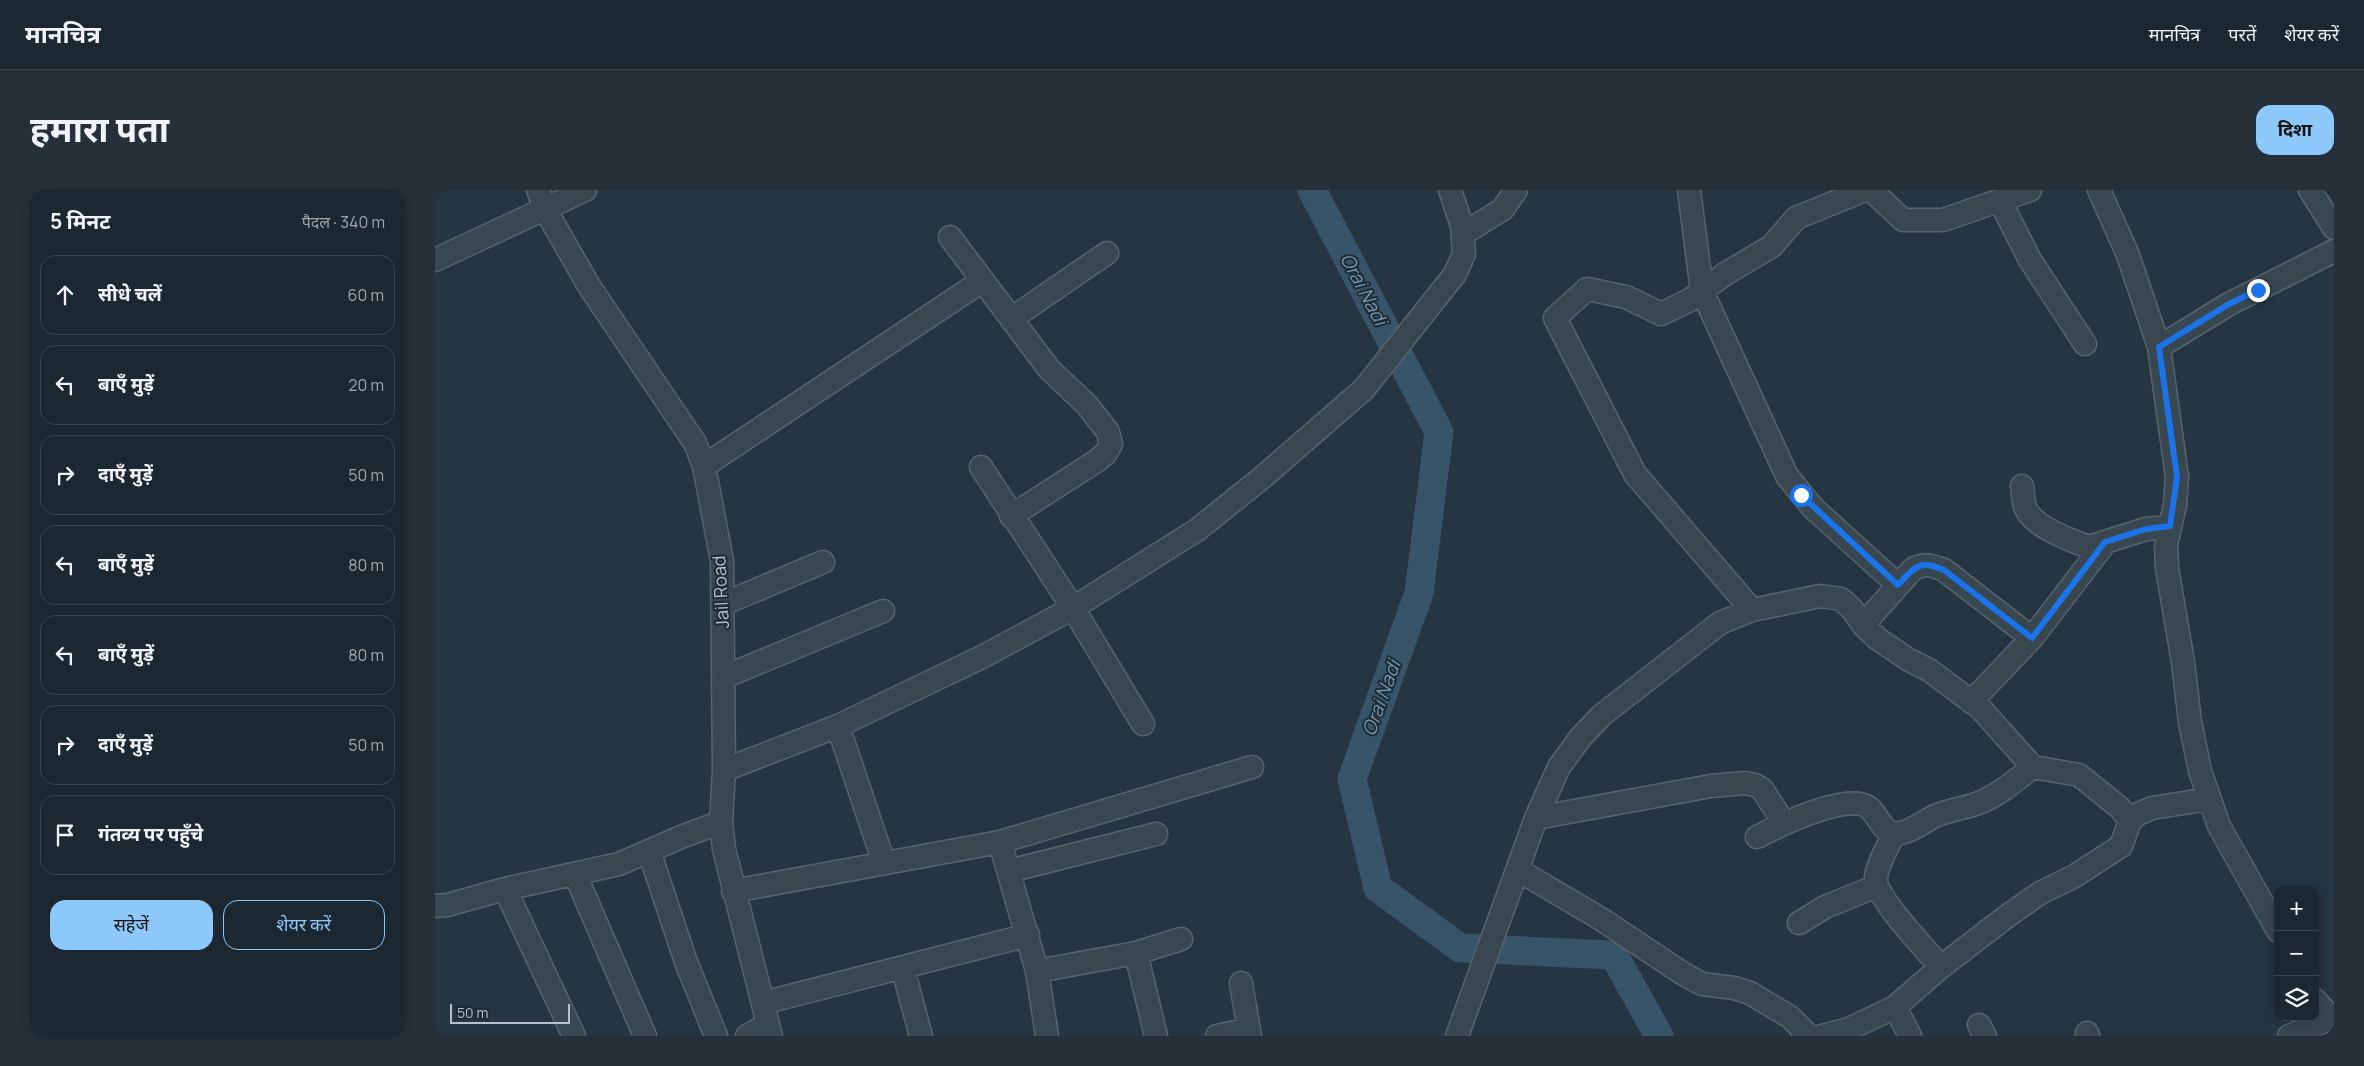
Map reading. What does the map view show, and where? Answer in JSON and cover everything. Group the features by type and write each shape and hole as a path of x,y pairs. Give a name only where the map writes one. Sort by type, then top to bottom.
{"street":[{"path":"435,260 541,200 585,190"},
{"path":"724,770 838,726 982,657 1073,608 1197,530 1263,477 1364,389 1455,274 1464,254 1463,234 1450,190"},
{"path":"1463,234 1503,209 1516,190"},
{"path":"1689,190 1702,291 1787,476 1813,508 1898,585"},
{"path":"1752,610 1635,474 1555,318 1587,289 1626,298 1661,314 1702,291 1772,246 1796,218 1865,190"},
{"path":"1871,190 1903,220 1943,220 2030,190"},
{"path":"2099,190 2128,255 2159,347 2177,477 2166,545 2167,568 2183,662 2190,722 2201,772 2219,826 2274,924"},
{"path":"2310,190 2334,228"},
{"name":"Jail Road","path":"541,200 589,286 695,443 704,466 722,561 724,770 721,822 724,849 733,891 768,1021"},
{"path":"2000,201 2030,260 2085,344"},
{"path":"950,237 1049,369 1087,405 1108,432 1111,444 1106,453 1098,460 1011,516"},
{"path":"2159,347 2229,304 2334,251"},
{"path":"1011,319 1107,253"},
{"path":"704,466 982,281"},
{"path":"981,467 1011,516 1073,608 1143,724"},
{"path":"2022,486 2027,512 2041,524 2089,547 2146,529 2170,526"},
{"path":"1971,702 2032,638 2105,542"},
{"path":"723,604 823,562"},
{"path":"1863,625 1913,569 1922,564 1931,564 1944,570 2032,638"},
{"path":"1457,1036 1536,818 1559,767 1581,737 1601,715 1720,623 1752,610 1820,596 1831,596 1841,599 1863,625 1878,638 1909,660 1929,670 1971,702 2002,731 2033,767 2079,775 2120,808 2130,821"},
{"path":"724,677 883,611"},
{"path":"838,726 884,863"},
{"path":"1757,837 1784,823 1813,812 1857,802 1866,805 1876,813 1888,831 1895,834 1906,831 1937,816 1980,802 2002,790 2033,767"},
{"path":"733,891 1000,842 1252,768"},
{"path":"1536,818 1711,786 1745,783 1762,789 1784,823"},
{"path":"1822,1036 1849,1029 1895,1007 1941,967 2040,894 2073,877 2121,846 2130,821 2138,814 2152,808 2209,799"},
{"path":"435,906 447,905 505,889 619,864 681,836 721,822"},
{"path":"1009,871 1156,834"},
{"path":"1895,834 1880,863 1876,877 1877,886 1884,900 1941,967"},
{"path":"1000,842 1037,971 1047,1036"},
{"path":"649,851 680,945 716,1036"},
{"path":"1517,870 1601,918 1682,973 1703,984 1734,988 1751,993 1790,1017 1809,1036"},
{"path":"575,874 630,1007 645,1036"},
{"path":"1799,923 1825,907 1877,886"},
{"path":"505,889 574,1036"},
{"path":"747,1036 768,1021 903,968 1028,936"},
{"path":"1037,971 1136,953 1181,939"},
{"path":"1136,953 1156,1036"},
{"path":"903,968 921,1036"},
{"path":"1217,1036 1249,1033 1241,984"},
{"path":"2289,1036 2332,1020 2319,1005"},
{"path":"1895,1007 1910,1036"}],"waterway":[{"name":"Orai Nadi","path":"1312,190 1439,432 1419,593 1352,779 1378,888 1460,948 1614,955 1659,1036"}],"route":[{"path":"1801,495 1832,526 1898,585 1913,569 1922,564 1931,564 1944,570 2032,638 2105,542 2146,529 2170,526 2175,505 2177,477 2168,400 2159,347 2229,304 2258,290"}]}
